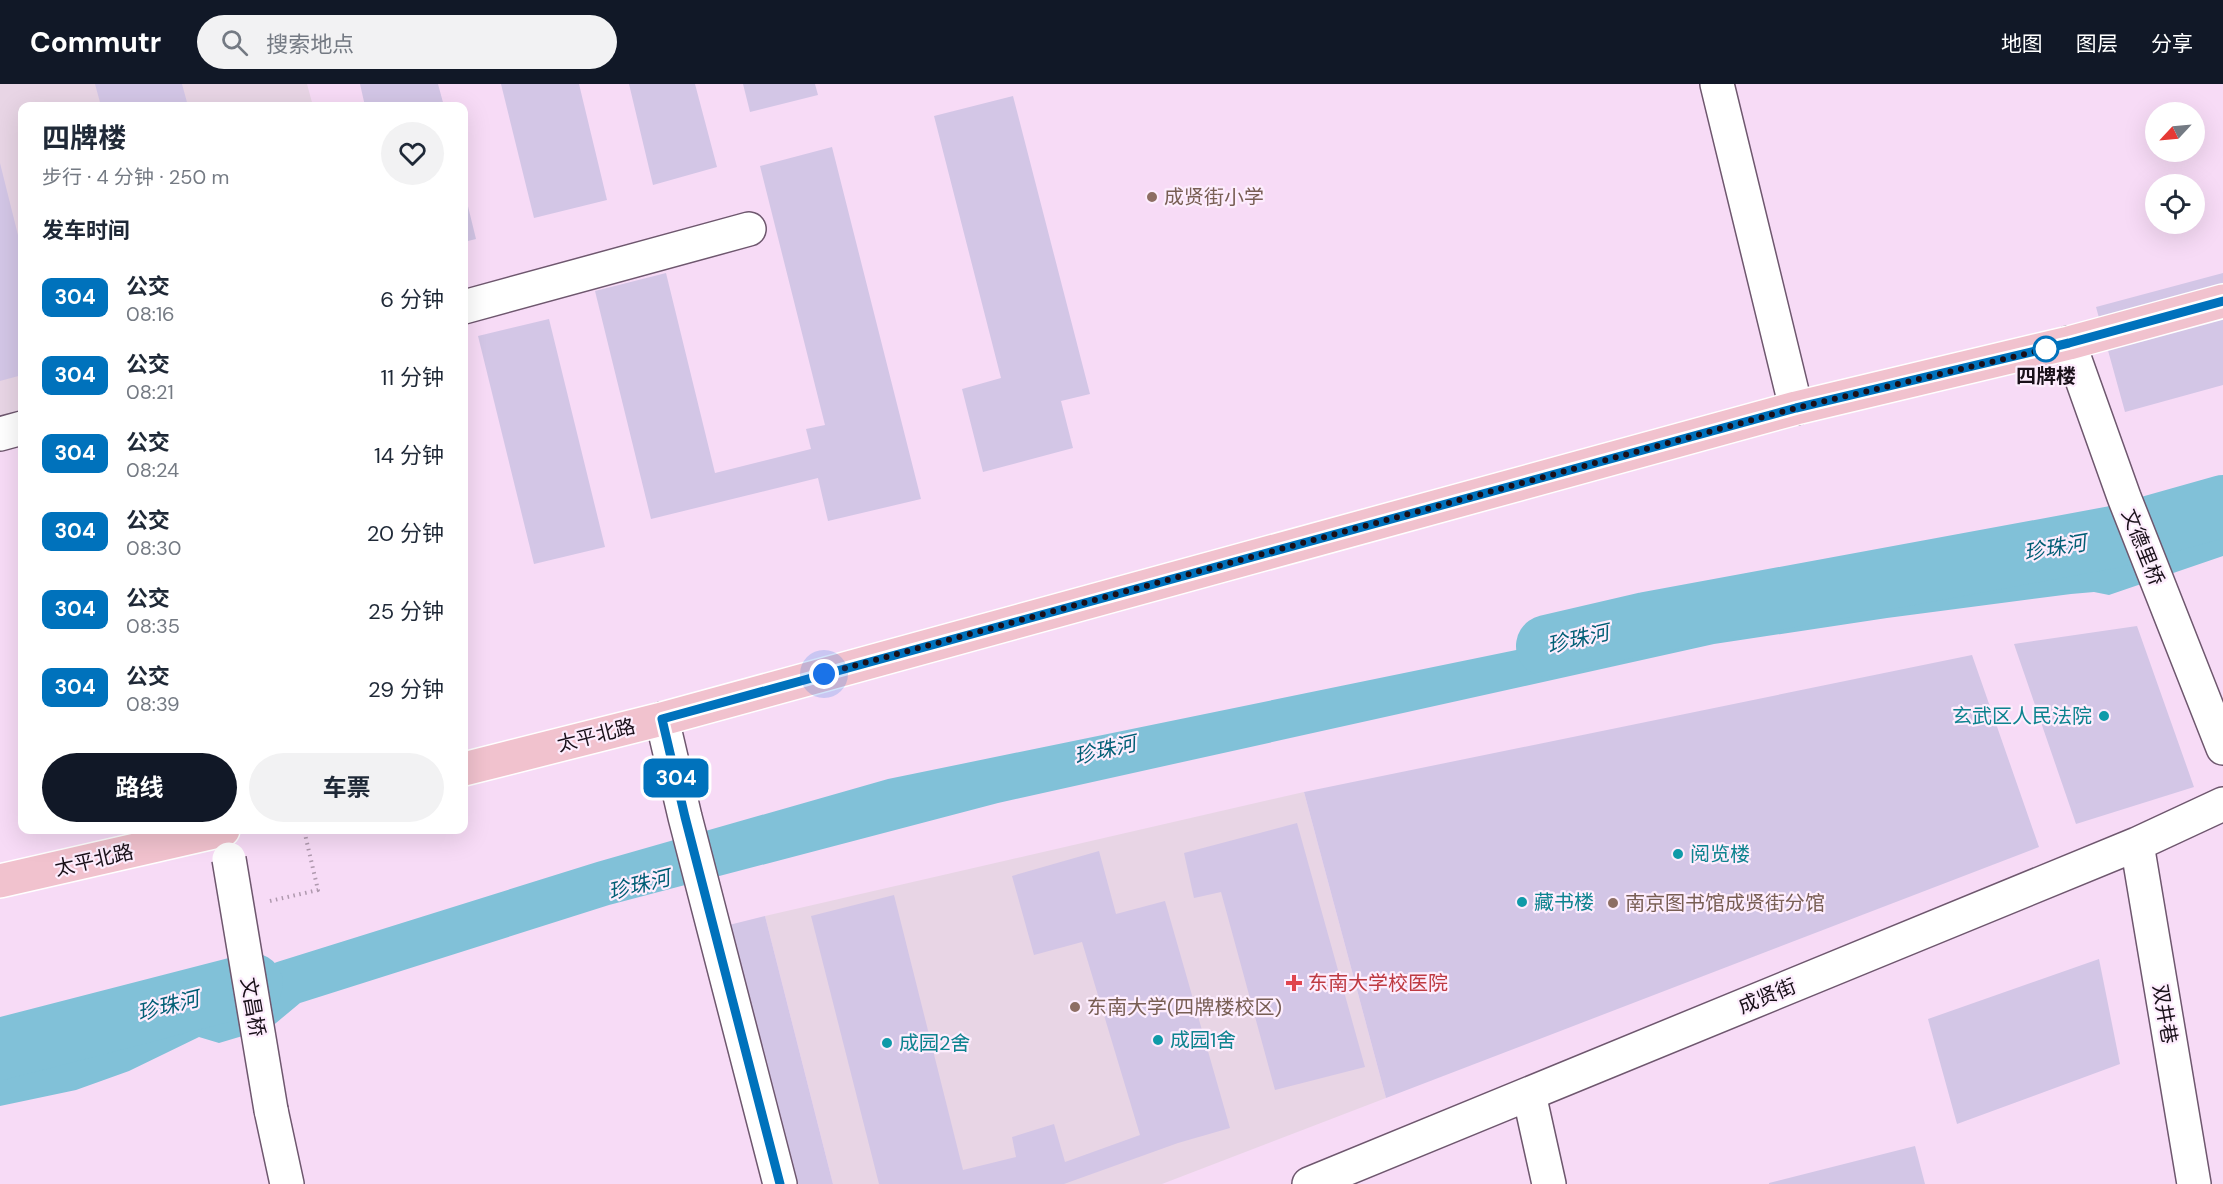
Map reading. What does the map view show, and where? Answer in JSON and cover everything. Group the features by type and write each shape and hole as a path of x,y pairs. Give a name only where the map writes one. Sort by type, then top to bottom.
{"main road":[{"name":"太平北路","path":"468,768 662,719 1796,408 2069,343 2223,301"},
{"name":"太平北路","path":"0,881 224,837"}],"street":[{"path":"1717,84 1796,408"},
{"path":"468,307 749,229"},
{"name":"文德里桥","path":"2069,343 2124,497 2223,748"},
{"path":"0,434 18,429"},
{"path":"662,719 685,817 780,1184"},
{"name":"成贤街","path":"1309,1184 2137,844 2223,804"},
{"name":"文昌桥","path":"224,837 271,1110 287,1184"},
{"name":"双井巷","path":"2137,844 2194,1184"},
{"path":"1529,1094 1549,1184"}],"path":[{"path":"237,909 318,890 305,834"}],"shaded area":[{"path":"0,84 307,84 312,102 18,102 18,413 0,418"},
{"name":"东南大学(四牌楼校区)","path":"1304,792 1386,1098 1162,1184 833,1184 765,916"}],"water":[{"path":"2223,513 2223,556 2109,595 2094,592 2071,594 1714,644 998,803 609,905 300,1003 270,1028 219,1043 199,1037 129,1071 76,1090 0,1106 0,1061 101,1033 277,962 597,862 888,779 1658,621 1873,586 2098,558 2178,532"}],"building":[{"path":"95,84 182,84 187,102 100,102"},
{"path":"360,84 438,84 443,102 364,102"},
{"path":"501,84 579,84 607,200 534,218"},
{"path":"629,84 695,84 717,167 653,185"},
{"path":"743,84 815,84 818,95 750,112"},
{"path":"1013,96 1090,394 1061,401 1073,448 983,472 962,389 1001,378 934,116"},
{"path":"832,147 921,499 828,521 818,478 651,519 595,291 666,273 715,473 811,449 806,429 825,425 760,166"},
{"path":"0,163 18,235 18,376 0,381"},
{"path":"468,206 476,239 468,241"},
{"path":"2223,273 2223,385 2125,412 2096,307"},
{"path":"549,319 605,547 534,564 478,336"},
{"name":"玄武区人民法院","path":"2137,626 2194,787 2076,824 2014,644"},
{"name":"南京图书馆成贤街分馆","path":"1972,655 2039,847 1386,1098 1304,792"},
{"name":"东南大学校医院","path":"1297,823 1365,1067 1275,1090 1221,892 1194,898 1184,853"},
{"path":"1099,851 1116,914 1165,901 1230,1128 1178,1143 1064,1184 879,1184 811,916 894,895 963,1170 1016,1157 1012,1137 1054,1124 1065,1162 1140,1135 1082,942 1034,955 1012,876"},
{"path":"765,916 833,1184 795,1184 729,925"},
{"path":"2099,959 2120,1064 1957,1124 1928,1019"},
{"path":"1915,1146 1925,1184 1769,1184 1769,1183"}],"waterway":[{"name":"珍珠河","path":"1547,646 1646,623 2113,537 2223,506"},
{"name":"珍珠河","path":"0,1049 252,984"}],"bus line":[{"name":"304","path":"780,1184 685,817 662,719 1796,408 2069,343 2223,301"}],"place":[{"name":"成贤街小学","path":"1152,197"},
{"name":"四牌楼","path":"2046,349"},
{"name":"玄武区人民法院","path":"2104,716"},
{"name":"阅览楼","path":"1678,854"},
{"name":"藏书楼","path":"1522,902"},
{"name":"南京图书馆成贤街分馆","path":"1613,903"},
{"name":"东南大学校医院","path":"1294,983"},
{"name":"东南大学(四牌楼校区)","path":"1075,1007"},
{"name":"成园1舍","path":"1158,1040"},
{"name":"成园2舍","path":"887,1043"}],"route":[{"path":"824,674 1796,408 2046,349"}]}
